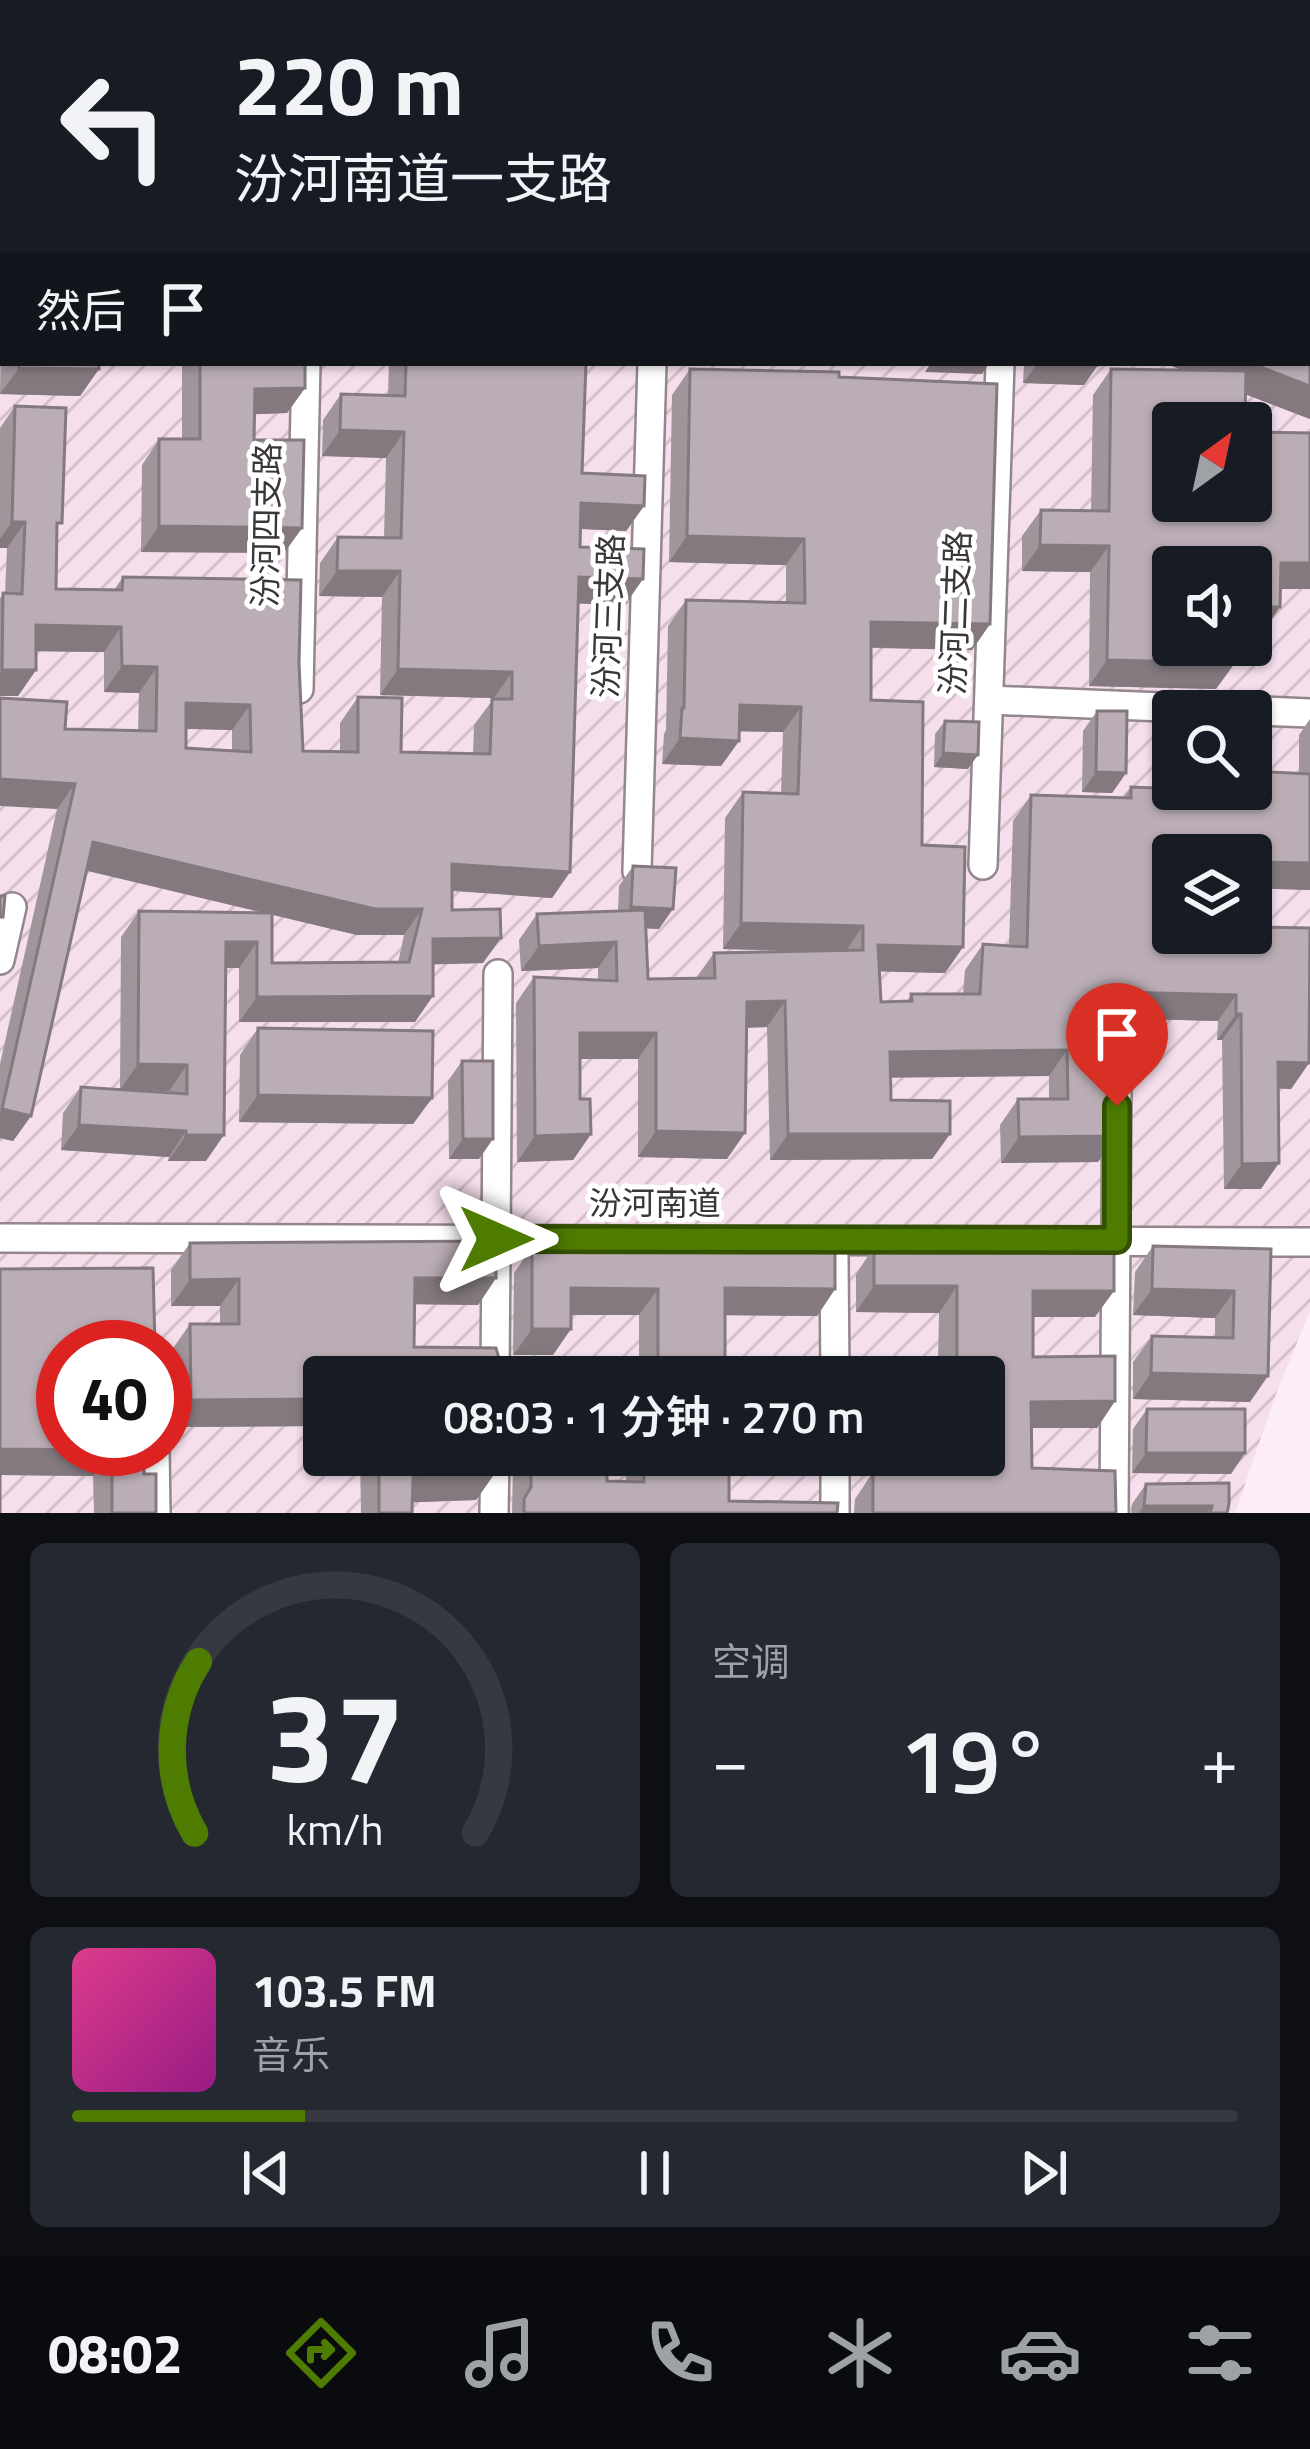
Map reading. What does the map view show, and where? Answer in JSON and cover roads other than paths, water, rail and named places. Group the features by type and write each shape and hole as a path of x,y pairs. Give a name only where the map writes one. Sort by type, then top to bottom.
{"street":[{"name":"汾河四支路","path":"299,689 306,366"},
{"name":"汾河三支路","path":"637,871 652,366"},
{"name":"汾河二支路","path":"983,865 1000,366"},
{"path":"988,700 1310,713"},
{"path":"0,961 12,907"},
{"path":"495,1356 498,974"},
{"path":"1114,1513 1117,1061"},
{"name":"汾河南道","path":"0,1238 152,1250 496,1239 1310,1242"},
{"path":"834,1240 835,1356"},
{"path":"155,1476 156,1513"},
{"path":"494,1476 494,1513"},
{"path":"835,1476 835,1513"}]}
